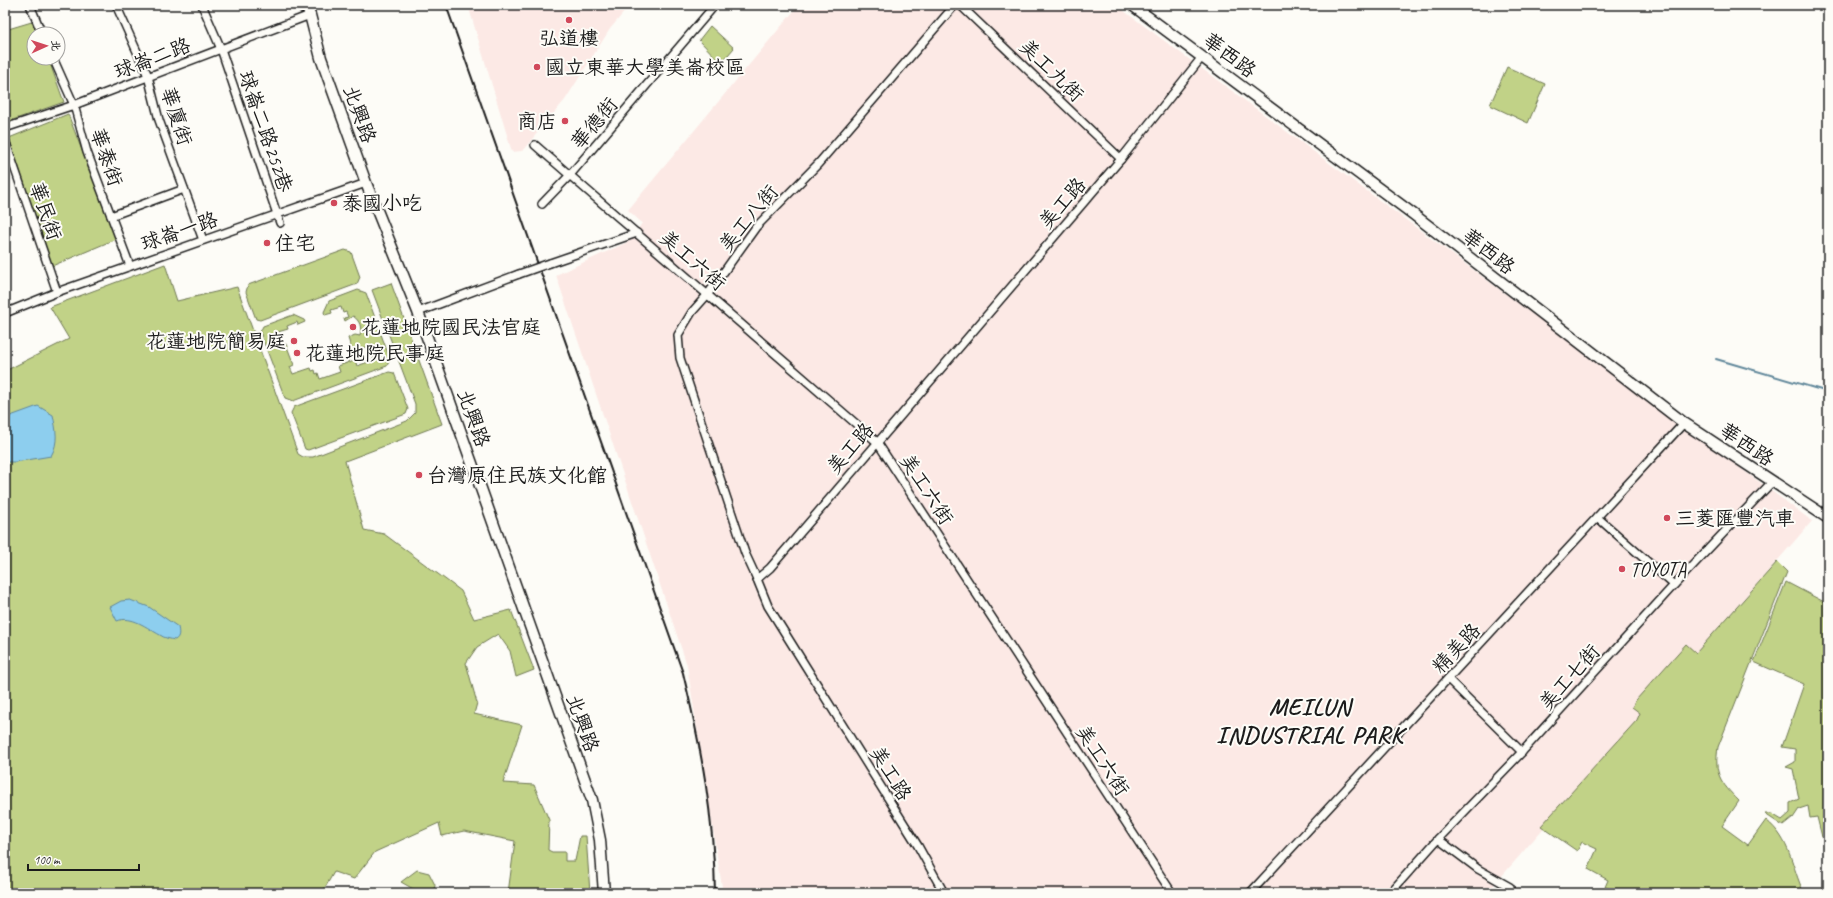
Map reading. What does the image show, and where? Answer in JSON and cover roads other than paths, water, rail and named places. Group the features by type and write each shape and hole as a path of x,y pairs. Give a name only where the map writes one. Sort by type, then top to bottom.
{"street":[{"path":"30,5 39,26"},
{"name":"華廈街","path":"116,5 148,76 159,120 203,240"},
{"name":"球崙二路252巷","path":"202,5 221,49 280,223"},
{"name":"北興路","path":"306,5 321,58 366,183 418,312 592,800 600,840 604,893"},
{"name":"華德街","path":"542,204 570,176 715,5"},
{"name":"美工八街","path":"757,579 745,553 680,358 678,335 692,312 708,294 756,227 818,164 955,5"},
{"name":"美工九街","path":"960,5 1121,159"},
{"name":"華西路","path":"1132,5 1413,214 1684,423 1828,518"},
{"name":"球崙二路","path":"5,128 74,105 310,15"},
{"name":"美工路","path":"944,893 918,846 768,606 757,579 770,568 1121,159 1202,57"},
{"name":"華泰街","path":"57,66 74,105 87,152 130,266"},
{"name":"華民街","path":"5,140 56,292"},
{"name":"美工六街","path":"535,145 877,442 1172,893"},
{"name":"球崙一路","path":"5,313 56,292 366,183"},
{"path":"111,216 184,189"},
{"path":"418,312 519,274 637,233"},
{"name":"精美路","path":"1250,893 1684,423"},
{"name":"美工七街","path":"1390,893 1438,839 1522,752 1674,585 1772,482"},
{"path":"1597,517 1674,585"},
{"path":"1448,680 1522,752"},
{"path":"1438,839 1478,870 1510,886"}],"water":[{"path":"38,406 53,415 56,431 54,451 51,456 6,462 5,418"},
{"path":"130,600 149,607 178,627 179,634 177,639 175,640 163,637 134,621 117,621 110,607 121,601"}],"waterway":[{"path":"312,9 322,5"},
{"path":"1716,359 1828,392"}],"railway":[{"path":"446,5 683,673 701,755 709,809 715,893"}],"place":[{"name":"弘道樓","path":"569,20"},
{"name":"國立東華大學美崙校區","path":"537,67"},
{"name":"商店","path":"565,121"},
{"name":"泰國小吃","path":"334,203"},
{"name":"住宅","path":"267,243"},
{"name":"花蓮地院國民法官庭","path":"353,327"},
{"name":"花蓮地院簡易庭","path":"294,341"},
{"name":"花蓮地院民事庭","path":"297,353"},
{"name":"台灣原住民族文化館","path":"419,475"},
{"name":"三菱匯豐汽車","path":"1667,518"},
{"name":"TOYOTA","path":"1622,569"}],"district":[{"name":"MEILUN INDUSTRIAL PARK","path":"1310,721"}]}
